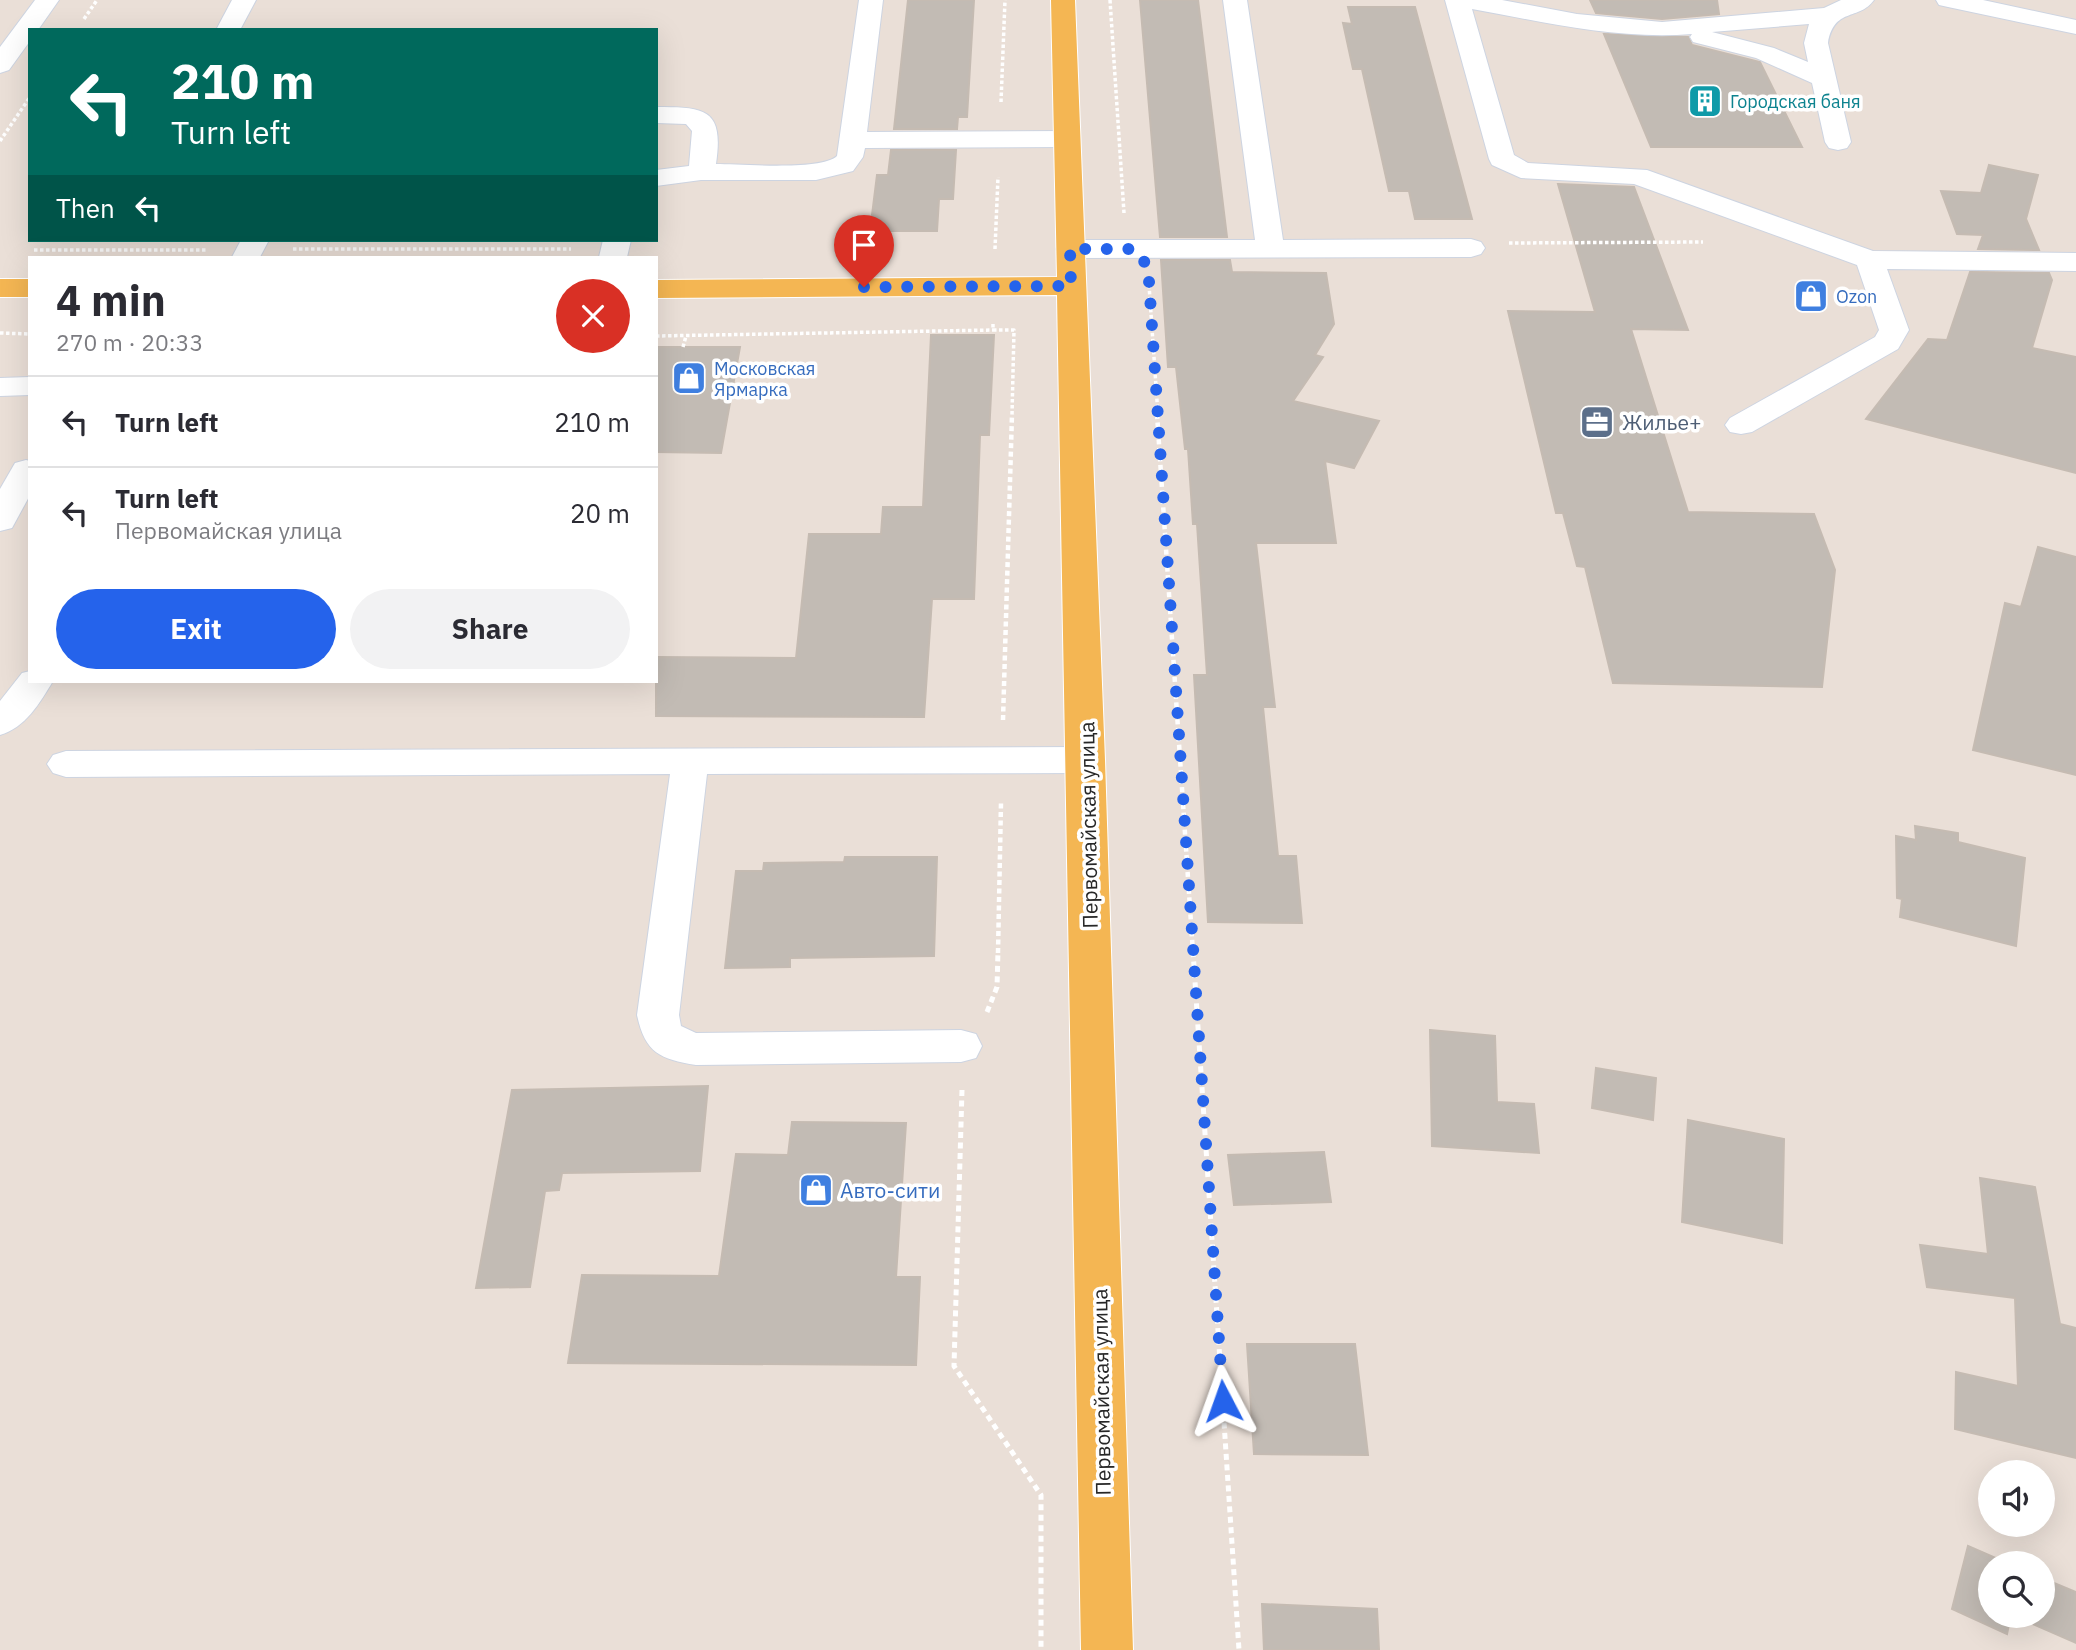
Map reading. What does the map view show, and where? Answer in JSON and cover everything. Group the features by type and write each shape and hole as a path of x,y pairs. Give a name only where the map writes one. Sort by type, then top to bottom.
{"main road":[{"name":"Первомайская улица","path":"1063,0 1086,760 1107,1650"},
{"path":"658,289 993,286 1070,268"},
{"path":"0,288 28,288"}],"street":[{"path":"0,65 47,0"},
{"path":"229,28 244,0"},
{"path":"658,178 701,172 832,170 843,165 850,157 871,0"},
{"path":"1236,0 1270,248"},
{"path":"1457,0 1502,159 1509,165 1534,172 1637,176 1870,260 2076,262"},
{"path":"1465,0 1577,21 1662,29 1742,45 1824,79"},
{"path":"1838,142 1816,43 1817,31 1821,22 1829,15 1862,0"},
{"path":"1948,0 2076,27"},
{"path":"1662,29 1829,15"},
{"path":"658,115 695,117 704,122 707,130 701,172"},
{"path":"853,139 1067,139"},
{"path":"1070,268 1133,249 1471,248"},
{"path":"1741,425 1887,343 1894,330 1870,260"},
{"path":"0,387 28,386"},
{"path":"0,521 19,470"},
{"path":"0,723 35,683"},
{"path":"66,764 690,764 1086,760"},
{"path":"690,764 658,1015 662,1034 678,1045 696,1049 972,1035"}],"path":[{"path":"83,20 97,0"},
{"path":"1110,0 1124,222 1133,249 1148,266 1239,1650"},
{"path":"0,141 28,100"},
{"path":"1471,248 1493,243 1703,242"},
{"path":"993,330 995,248"},
{"path":"28,250 615,249"},
{"path":"658,336 1014,330 998,987 972,1035"},
{"path":"0,334 28,334"},
{"path":"683,347 686,336"},
{"path":"962,1087 954,1366 1041,1495 1041,1650"}],"building":[{"path":"908,0 974,0 967,117 958,117 957,129 894,129"},
{"path":"1140,0 1198,0 1227,237 1160,237"},
{"path":"1590,0 1717,0 1719,14 1662,19 1596,13"},
{"path":"1348,7 1415,7 1472,219 1415,219 1409,191 1389,191 1362,69 1353,69 1343,23 1352,24"},
{"name":"Городская баня","path":"1604,34 1688,37 1692,45 1760,62 1802,147 1651,147"},
{"path":"891,150 956,150 953,199 939,199 937,231 870,231 877,175 888,175"},
{"path":"1989,165 2038,175 2026,219 2039,250 1978,249 1983,235 1957,234 1941,191 1981,193"},
{"path":"1558,184 1634,187 1688,330 1631,329 1688,512 1814,514 1835,570 1822,687 1613,683 1585,567 1577,566 1563,513 1556,513 1508,311 1595,312"},
{"path":"1161,260 1230,260 1232,272 1326,273 1334,324 1315,355 1323,357 1293,401 1379,421 1354,468 1325,461 1336,543 1256,543 1275,707 1263,707 1278,856 1296,856 1302,923 1208,922 1194,675 1207,675 1197,524 1193,524 1188,449 1185,449 1176,367 1168,367"},
{"path":"1970,272 2049,273 2052,280 2032,348 2076,357 2076,473 1866,419 1928,339 1947,340"},
{"path":"931,335 994,335 989,435 980,435 974,599 932,599 924,717 656,716 658,657 796,658 809,534 881,534 883,507 923,507"},
{"path":"658,347 740,347 721,453 658,452"},
{"path":"2038,547 2076,557 2076,775 1973,750 2005,603 2021,607"},
{"path":"1915,826 1958,833 1958,842 2025,858 2016,946 1900,917 1902,899 1897,898 1896,836 1916,840"},
{"path":"845,857 937,857 934,956 790,958 790,967 725,968 736,871 763,871 764,863 844,862"},
{"path":"1430,1030 1495,1036 1497,1102 1534,1104 1539,1153 1432,1146"},
{"path":"1596,1068 1656,1078 1653,1120 1592,1108"},
{"path":"708,1086 700,1171 562,1173 559,1190 545,1191 530,1287 476,1288 512,1090"},
{"path":"1688,1120 1784,1139 1782,1243 1682,1222"},
{"path":"792,1122 906,1123 896,1277 920,1277 916,1365 568,1363 582,1275 719,1276 736,1154 788,1155"},
{"path":"1324,1152 1331,1202 1234,1205 1228,1155"},
{"path":"1980,1178 2035,1187 2060,1324 2076,1328 2076,1458 1955,1429 1956,1372 2018,1386 2015,1298 1927,1287 1920,1245 1988,1254"},
{"path":"1247,1344 1355,1344 1368,1455 1254,1454"},
{"path":"1968,1546 1979,1551 1978,1621 1952,1609"},
{"path":"2055,1583 2076,1592 2076,1643 2042,1628 2055,1628"},
{"path":"1262,1604 1377,1609 1379,1650 1264,1650"},
{"path":"1994,1628 2008,1628 2007,1634"}],"place":[{"name":"Городская баня","path":"1705,101"},
{"name":"Ozon","path":"1811,296"},
{"name":"Московская Ярмарка","path":"689,378"},
{"name":"Жилье+","path":"1597,422"},
{"name":"Авто-сити","path":"816,1190"}],"route":[{"path":"864,287 1071,286 1070,249 1133,249 1148,266 1223,1401"}]}
